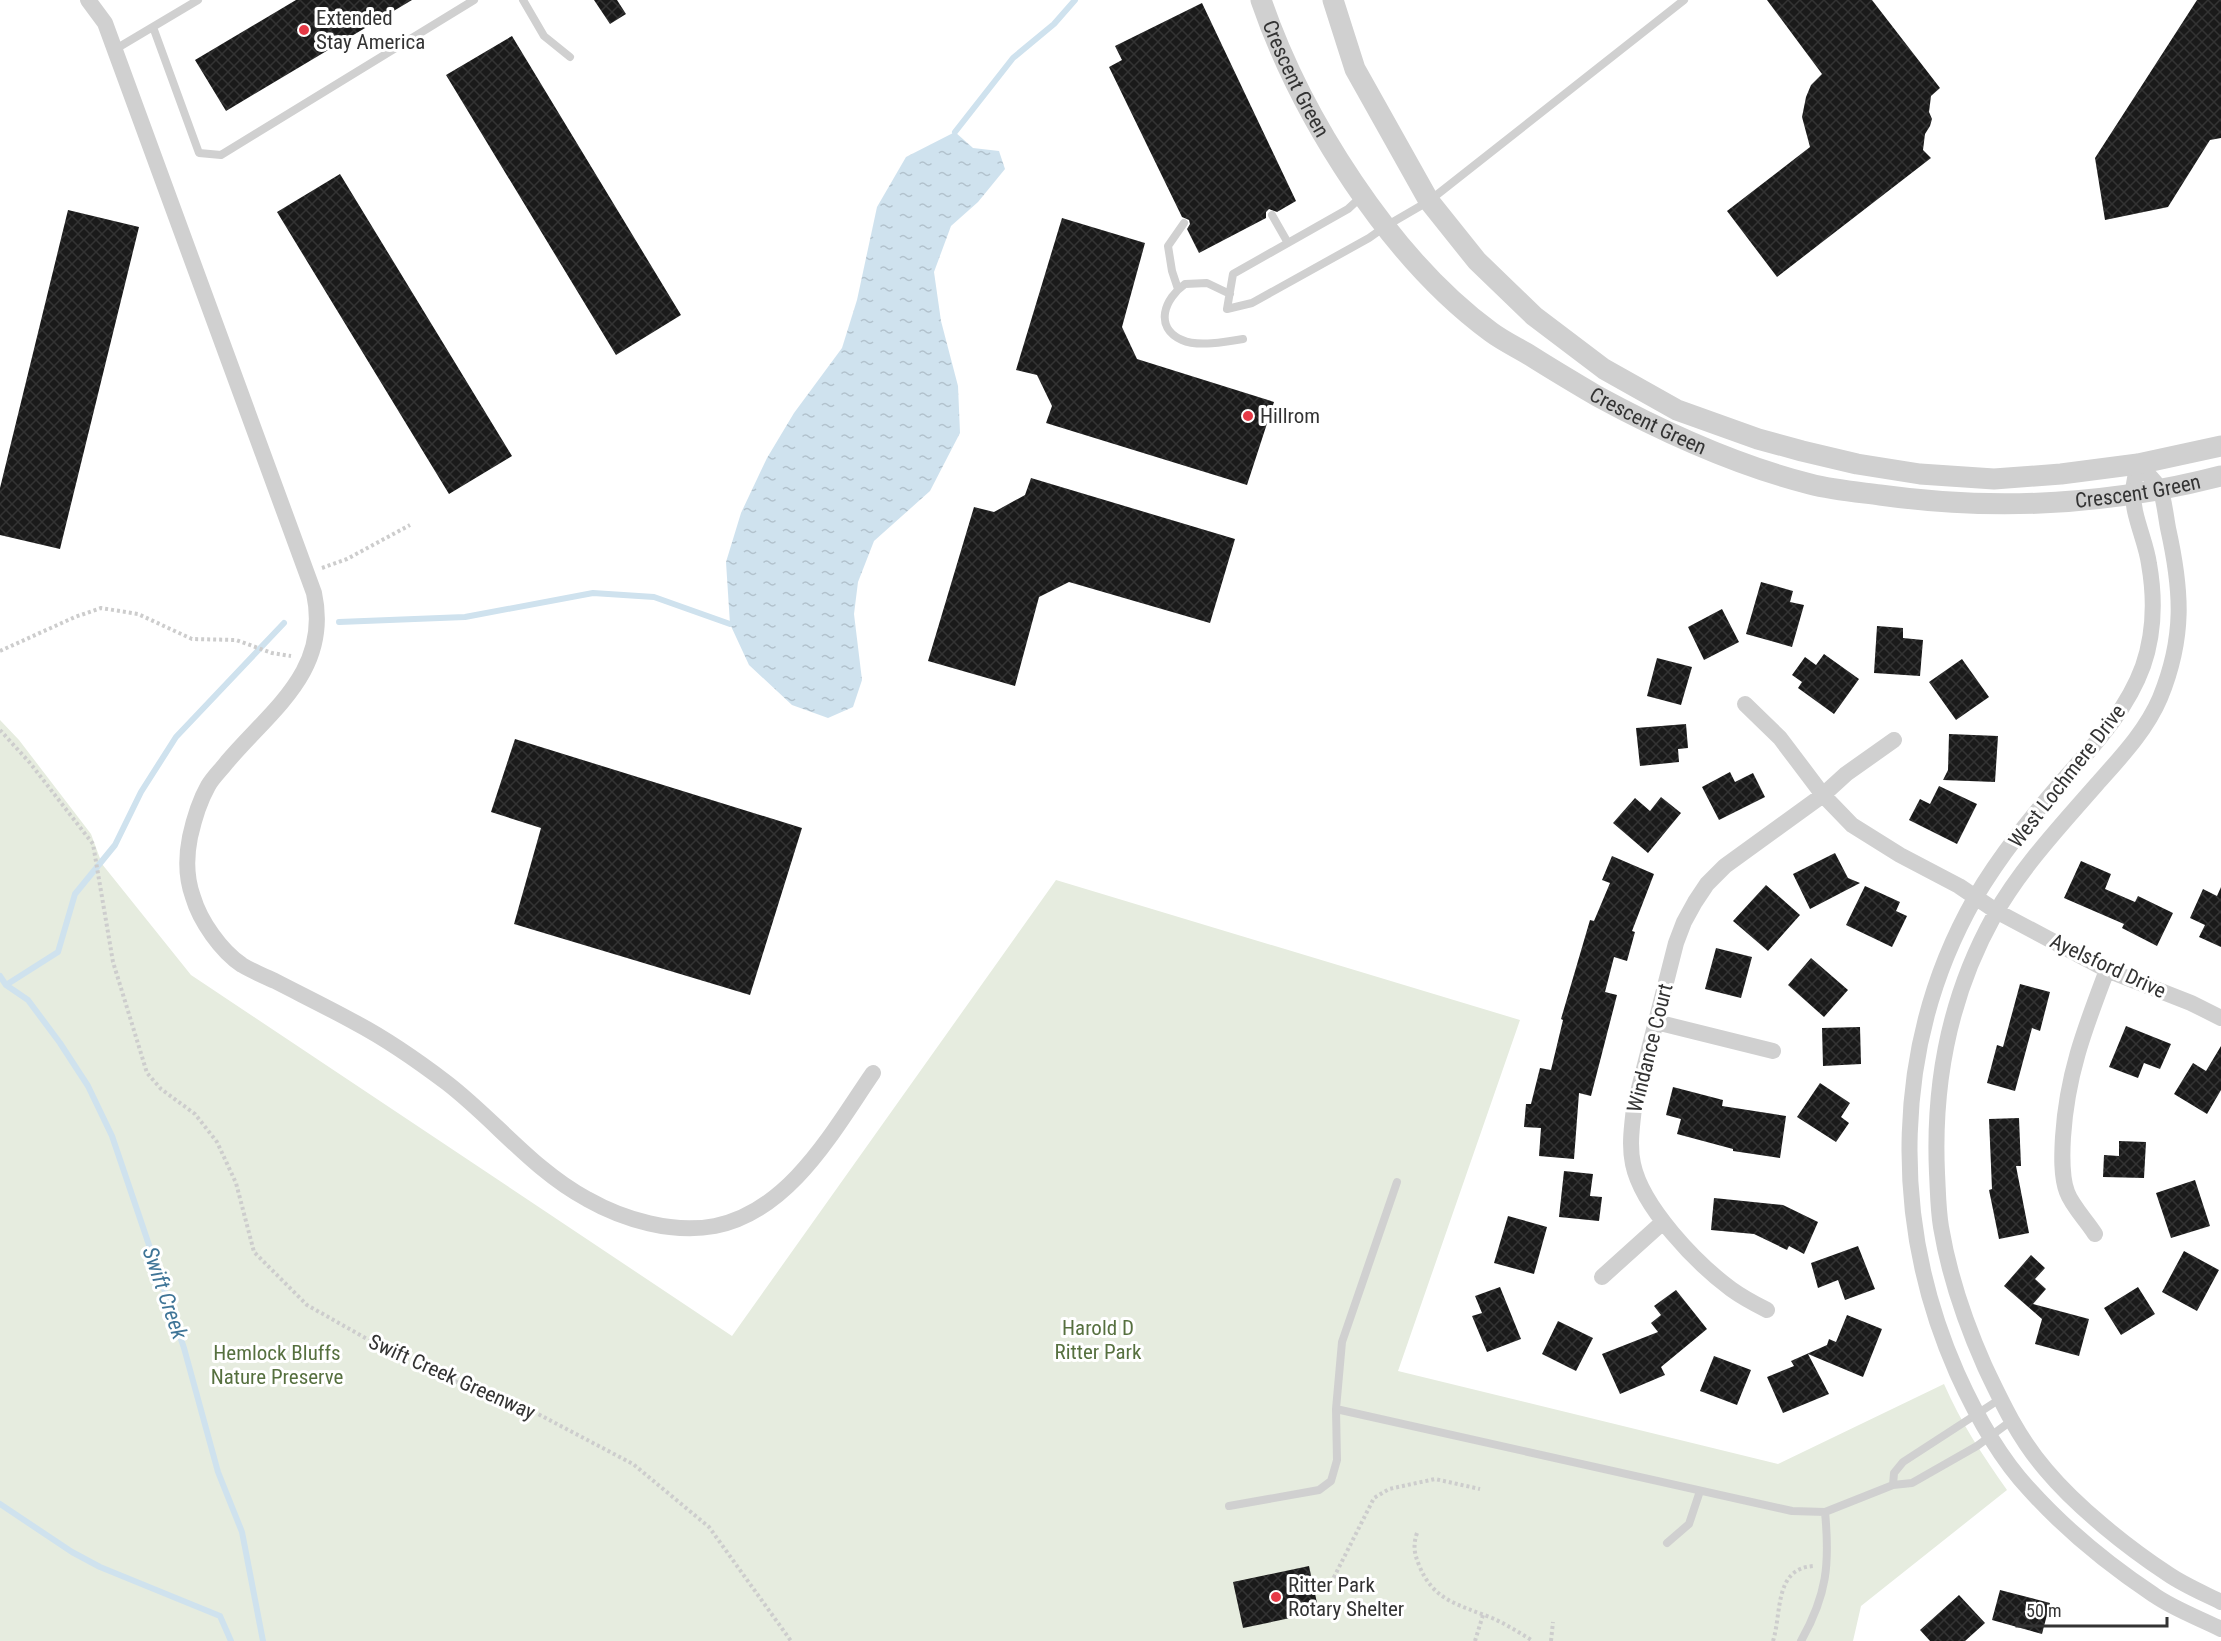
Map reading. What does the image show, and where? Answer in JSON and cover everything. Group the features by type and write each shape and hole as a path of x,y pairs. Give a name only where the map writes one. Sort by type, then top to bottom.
{"street":[{"path":"88,0 105,23 317,606 315,641 302,676 280,707 239,748 209,785 195,813 187,850 188,876 199,912 222,945 241,964 358,1023 393,1044 468,1100 538,1165 565,1186 588,1200 621,1215 657,1225 687,1228 714,1226 735,1220 758,1209 779,1193 803,1168 873,1074"},
{"name":"Crescent Green","path":"1261,0 1277,41 1315,121 1362,196 1417,264 1491,332 1618,407 1661,429 1728,459 1811,484 1929,502 1995,504 2085,500 2160,489 2221,476"},
{"name":"Crescent Green","path":"1333,0 1355,69 1429,201 1477,261 1534,316 1604,369 1677,410 1758,439 1857,464 1920,474 1994,479 2061,474 2138,464 2221,446"},
{"name":"West Lochmere Drive","path":"2138,464 2160,489 2175,559 2180,599 2179,633 2158,703 2142,731 2046,842 1996,911 1971,962 1957,1000 1946,1045 1938,1094 1936,1149 1940,1224 1968,1327 2011,1421 2046,1471 2096,1519 2169,1575 2221,1602"},
{"name":"West Lochmere Drive","path":"2138,464 2133,493 2149,564 2152,599 2151,634 2141,671 2119,715 2038,810 1976,898 1948,954 1930,1005 1921,1040 1913,1089 1909,1175 1920,1262 1930,1302 1941,1337 1975,1414 1990,1436 2027,1487 2079,1538 2156,1596 2221,1629"},
{"name":"Ayelsford Drive","path":"1745,704 1780,738 1823,795 1852,825 1900,855 1959,886 1996,911 2108,970 2191,1003 2221,1018"},
{"name":"Windance Court","path":"1767,1310 1732,1290 1708,1269 1663,1222 1640,1187 1633,1164 1634,1108 1676,943 1684,922 1707,884 1725,866 1894,740"},
{"path":"2095,1234 2067,1193 2062,1151 2065,1107 2071,1075 2080,1040 2108,970"},
{"path":"1656,1022 1773,1051"},
{"path":"1602,1277 1663,1222"}],"lane":[{"path":"114,50 198,0"},
{"path":"153,27 199,153 222,155 474,0"},
{"path":"522,0 544,36 570,57"},
{"path":"1362,196 1348,209 1233,274 1227,309 1252,303 1369,238 1429,201 1684,0"},
{"path":"1272,215 1288,243"},
{"path":"1178,289 1168,246 1184,223"},
{"path":"1230,294 1207,284 1185,284 1167,302 1164,316 1169,330 1182,341 1214,344 1243,339"},
{"path":"1229,1506 1319,1490 1331,1481 1337,1460 1336,1409 1342,1342 1397,1182"},
{"path":"1893,1485 1894,1473 1903,1462 2000,1399"},
{"path":"1336,1409 1792,1511 1825,1512 1893,1485 1912,1483 2011,1421"},
{"path":"1667,1543 1689,1524 1700,1491"},
{"path":"1801,1641 1814,1619 1823,1591 1828,1548 1825,1512"}],"path":[{"path":"324,577 322,566 347,559 410,525"},
{"path":"0,651 65,621 101,608 138,614 192,639 236,640 264,650 296,657"},
{"name":"Swift Creek Greenway","path":"0,730 30,763 93,844 113,962 147,1073 161,1089 195,1114 217,1142 236,1183 254,1252 307,1305 376,1344 461,1384 538,1414 633,1464 709,1527 791,1641"},
{"path":"1331,1583 1374,1498 1389,1489 1435,1479 1480,1489"},
{"path":"1417,1533 1413,1546 1424,1577 1435,1591 1451,1602 1493,1618 1533,1641"},
{"path":"1773,1641 1786,1580 1794,1571 1815,1566"},
{"path":"1475,1641 1482,1615"},
{"path":"1551,1641 1553,1622"}],"green space":[{"path":"0,720 19,740 91,834 102,864 191,975 732,1336 1056,880 1520,1020 1398,1371 1778,1464 1944,1384 1973,1439 2007,1490 1861,1606 1853,1641 0,1641"}],"water":[{"path":"955,132 973,148 999,151 1005,169 978,202 951,226 934,272 941,321 958,386 960,433 930,491 874,541 858,582 854,614 862,680 853,707 828,718 792,705 749,665 730,624 726,562 741,513 767,458 794,413 842,348 857,300 877,207 906,157"}],"building":[{"name":"Extended Stay America","path":"296,0 412,0 226,111 195,60"},
{"path":"594,0 617,0 626,14 610,24"},
{"path":"1767,0 1872,0 1940,88 1931,96 1929,112 1932,119 1925,134 1923,150 1931,158 1777,277 1727,211 1810,147 1802,117 1811,85 1822,74"},
{"path":"2197,0 2221,0 2221,138 2210,140 2168,207 2105,220 2095,158"},
{"path":"1202,3 1296,201 1277,212 1269,209 1266,212 1266,218 1199,253 1187,229 1190,224 1189,220 1182,217 1109,67 1122,60 1115,46"},
{"path":"512,36 681,315 616,355 446,75"},
{"path":"340,174 512,456 449,494 277,212"},
{"path":"68,210 139,227 60,549 0,535 0,488"},
{"path":"1062,218 1145,243 1122,327 1137,359 1274,402 1247,485 1046,423 1052,406 1037,375 1016,370"},
{"path":"1031,478 1235,539 1210,623 1069,582 1039,597 1015,686 928,661 974,507 994,512 1025,495"},
{"path":"1761,582 1793,591 1790,602 1804,605 1792,647 1746,634"},
{"path":"1722,609 1739,642 1704,660 1688,627"},
{"path":"1877,626 1903,628 1903,638 1923,640 1920,676 1874,673"},
{"path":"1824,654 1859,679 1834,714 1798,688 1802,682 1792,675 1805,657 1816,665"},
{"path":"1657,658 1692,667 1681,705 1647,696"},
{"path":"1962,659 1989,697 1956,720 1929,682"},
{"path":"1686,724 1688,748 1678,749 1679,762 1640,766 1636,728"},
{"path":"1949,734 1998,736 1995,782 1943,780 1948,770"},
{"path":"515,739 802,828 750,995 514,924 541,828 491,812"},
{"path":"1730,772 1735,782 1753,773 1765,797 1719,820 1702,787"},
{"path":"1939,786 1977,804 1957,844 1909,820 1920,799 1930,804"},
{"path":"1661,797 1681,813 1648,853 1613,823 1635,798 1650,811"},
{"path":"1835,853 1848,878 1860,883 1810,909 1793,874"},
{"path":"1612,856 1654,874 1632,931 1635,932 1627,961 1614,957 1605,992 1617,995 1591,1096 1579,1093 1574,1159 1539,1156 1541,1128 1524,1127 1526,1104 1531,1104 1540,1068 1551,1070 1563,1020 1561,1019 1590,920 1594,921 1610,883 1602,880"},
{"path":"2081,861 2111,874 2105,889 2135,902 2138,896 2173,913 2157,946 2122,928 2124,924 2064,898"},
{"path":"1766,885 1800,915 1768,951 1733,921"},
{"path":"1865,886 1900,902 1896,911 1907,916 1892,947 1846,925"},
{"path":"2221,887 2221,947 2199,937 2205,925 2190,918 2203,889 2217,896"},
{"path":"1716,948 1752,957 1741,998 1705,989"},
{"path":"1811,958 1848,990 1824,1017 1788,985"},
{"path":"2020,984 2050,992 2040,1031 2032,1028 2015,1091 1987,1083 1997,1045 2003,1047"},
{"path":"2126,1026 2171,1044 2160,1069 2144,1063 2138,1078 2109,1067"},
{"path":"1860,1027 1861,1064 1823,1066 1822,1028"},
{"path":"2221,1046 2221,1090 2207,1114 2174,1094 2193,1063 2206,1071"},
{"path":"1820,1083 1850,1103 1841,1117 1849,1123 1836,1142 1797,1117"},
{"path":"1673,1087 1723,1100 1722,1106 1786,1116 1780,1158 1733,1151 1733,1149 1677,1134 1681,1119 1666,1115"},
{"path":"2019,1118 2021,1166 2016,1166 2029,1233 1999,1239 1989,1190 1992,1189 1989,1119"},
{"path":"2119,1141 2146,1142 2144,1178 2103,1177 2104,1155 2119,1156"},
{"path":"1564,1171 1593,1174 1590,1196 1602,1197 1599,1221 1559,1217"},
{"path":"2195,1180 2210,1226 2171,1238 2156,1193"},
{"path":"1714,1198 1783,1205 1818,1222 1804,1254 1789,1246 1787,1250 1754,1234 1711,1230"},
{"path":"1508,1216 1547,1227 1534,1274 1494,1263"},
{"path":"1858,1246 1875,1289 1845,1300 1838,1280 1818,1288 1811,1263"},
{"path":"2184,1251 2219,1270 2197,1311 2162,1292"},
{"path":"2031,1255 2045,1268 2035,1279 2046,1289 2033,1304 2089,1319 2079,1356 2035,1344 2042,1319 2004,1286"},
{"path":"1500,1287 1521,1339 1487,1352 1472,1316 1482,1313 1475,1296"},
{"path":"2138,1287 2155,1314 2121,1335 2104,1308"},
{"path":"1676,1290 1707,1329 1661,1367 1665,1375 1620,1394 1602,1354 1658,1332 1651,1323 1661,1315 1654,1306"},
{"path":"1847,1315 1882,1329 1863,1377 1808,1354 1829,1394 1783,1413 1767,1377 1794,1366 1791,1361 1827,1345 1829,1339 1836,1342"},
{"path":"1558,1321 1593,1338 1576,1371 1542,1354"},
{"path":"1714,1356 1751,1370 1737,1405 1700,1391"},
{"name":"Ritter Park Rotary Shelter","path":"1309,1566 1319,1612 1243,1628 1233,1582"},
{"path":"2000,1590 2050,1603 2042,1634 1992,1620"},
{"path":"1959,1595 1985,1623 1965,1641 1930,1641 1920,1630"}],"waterway":[{"path":"955,132 1013,58 1054,24 1075,0"},
{"path":"339,622 465,617 593,593 654,597 730,624"},
{"path":"6,985 58,952 75,894 115,845 141,792 176,737 284,623"},
{"name":"Swift Creek","path":"0,976 6,985 28,1000 60,1043 88,1086 112,1136 184,1348 218,1472 242,1532 263,1641"},
{"path":"0,1504 72,1552 100,1567 220,1616 231,1641"}],"place":[{"name":"Extended Stay America","path":"304,30"},
{"name":"Hillrom","path":"1248,416"},
{"name":"Ritter Park Rotary Shelter","path":"1276,1597"}],"park label":[{"name":"Harold D Ritter Park","path":"1098,1340"},
{"name":"Hemlock Bluffs Nature Preserve","path":"277,1365"}]}
